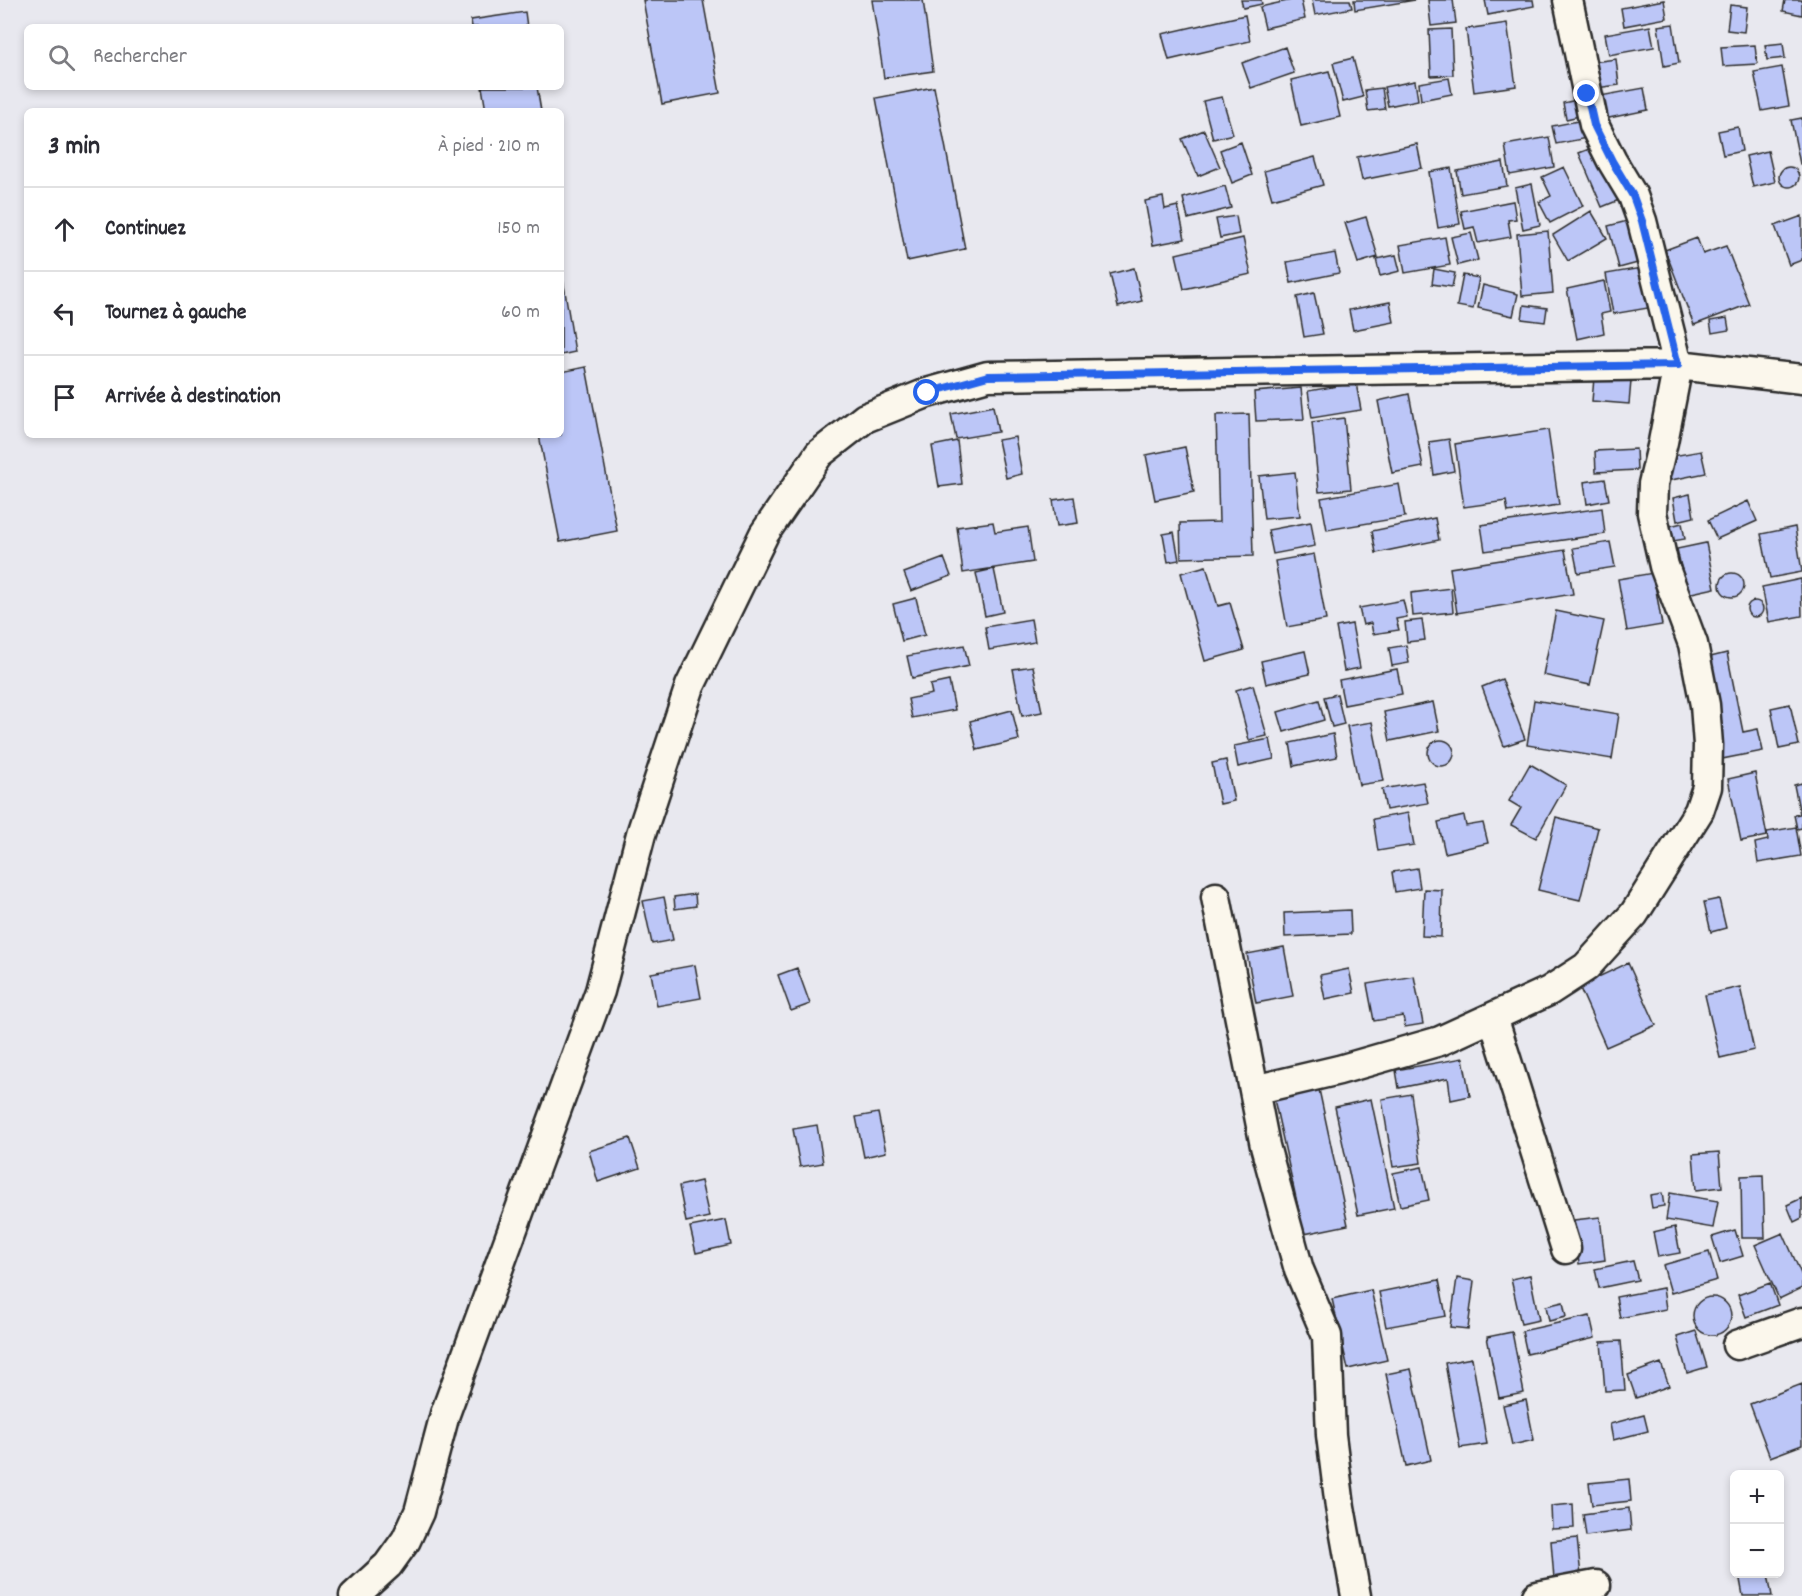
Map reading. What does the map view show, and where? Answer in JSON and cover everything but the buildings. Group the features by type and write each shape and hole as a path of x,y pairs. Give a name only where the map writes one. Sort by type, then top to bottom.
{"street":[{"path":"1254,1090 1339,1070 1440,1041 1549,991 1586,967 1634,914 1698,812 1707,787 1708,746 1705,705 1694,644 1664,566 1652,513 1653,484 1664,442 1678,365 1642,221 1633,196 1594,125 1566,4"},
{"path":"354,1596 388,1565 406,1540 418,1512 445,1414 600,991 641,834 690,686 764,534 819,454 865,418 927,393 988,376 1678,365 1802,379"},
{"path":"1216,897 1265,1146 1299,1270 1327,1336 1331,1435 1340,1507 1356,1596"},
{"path":"1493,1017 1566,1249"},
{"path":"1737,1345 1802,1322"},
{"path":"1537,1596 1596,1584"}],"route":[{"path":"927,393 988,376 1678,365 1642,221 1633,196 1594,125 1587,94"}]}
